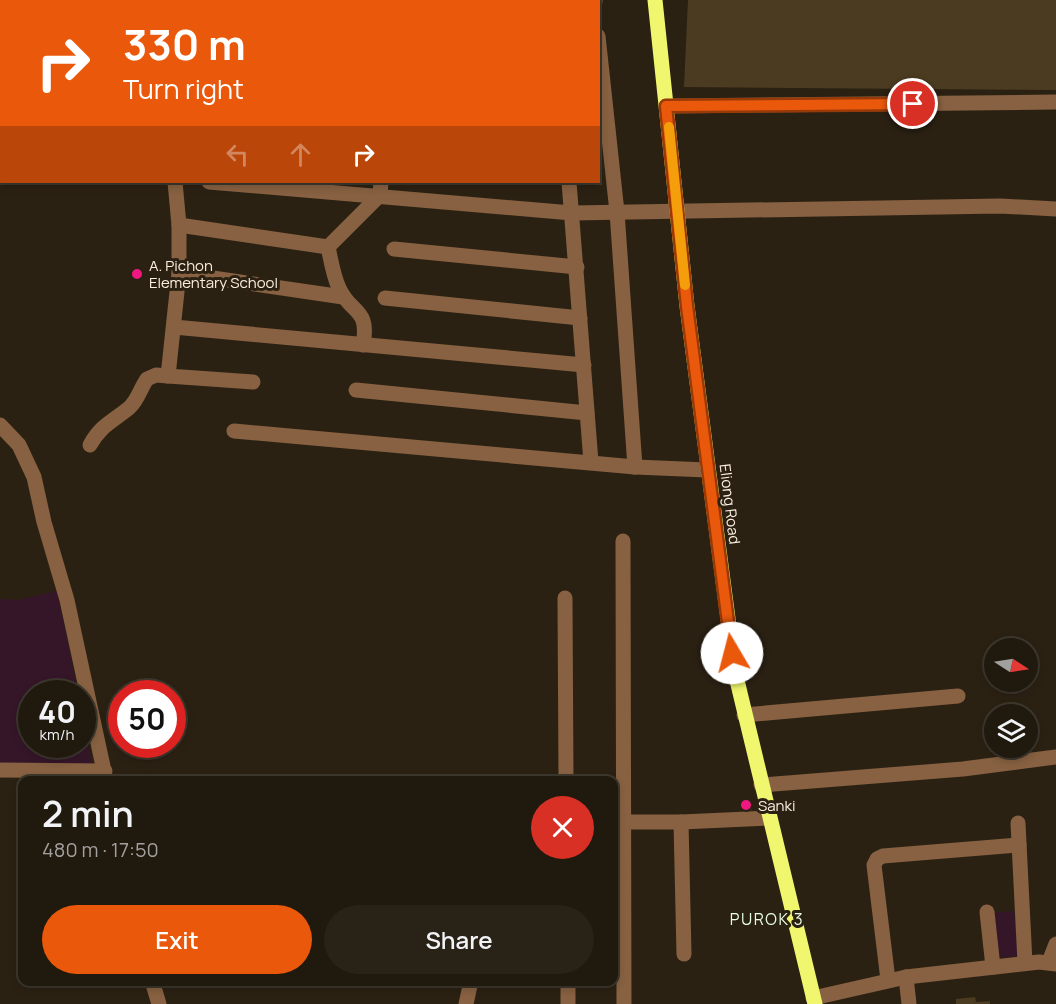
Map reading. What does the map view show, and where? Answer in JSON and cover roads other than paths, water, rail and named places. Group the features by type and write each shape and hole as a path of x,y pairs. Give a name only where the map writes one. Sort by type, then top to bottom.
{"main road":[{"name":"Eliong Road","path":"655,0 707,470 735,672 814,1001"}],"street":[{"path":"600,55 617,212 635,467"},
{"path":"666,106 1056,102"},
{"path":"168,376 179,273 176,183"},
{"path":"238,183 381,188 572,213 1000,206 1056,209"},
{"path":"569,183 591,462"},
{"path":"328,247 381,188"},
{"path":"179,225 328,247"},
{"path":"328,247 338,285 344,297 357,310 364,322 363,345"},
{"path":"394,249 577,267"},
{"path":"179,273 344,297"},
{"path":"385,298 580,318"},
{"path":"174,327 584,365"},
{"path":"90,445 111,419 134,403 147,379 156,375 253,382"},
{"path":"356,390 587,414"},
{"path":"0,425 19,445 34,477 44,522 67,600 105,776 0,771"},
{"path":"234,431 635,467 707,470"},
{"path":"623,541 618,822 624,1004"},
{"path":"565,598 566,776"},
{"path":"744,715 958,696"},
{"path":"761,785 963,769 1056,757"},
{"path":"618,822 769,818"},
{"path":"681,822 684,954"},
{"path":"1018,823 1025,963"},
{"path":"888,981 874,866 876,859 882,856 1019,845"},
{"path":"987,912 993,967"},
{"path":"814,1001 906,977 1025,963 1053,963 1056,944"},
{"path":"906,977 909,1004"},
{"path":"154,986 159,1004"},
{"path":"466,1004 470,986"},
{"path":"568,986 568,1004"}],"place":[{"name":"A. Pichon Elementary School","path":"137,274"},
{"name":"Sanki","path":"746,805"}],"district":[{"name":"PUROK 3","path":"767,919"}]}
